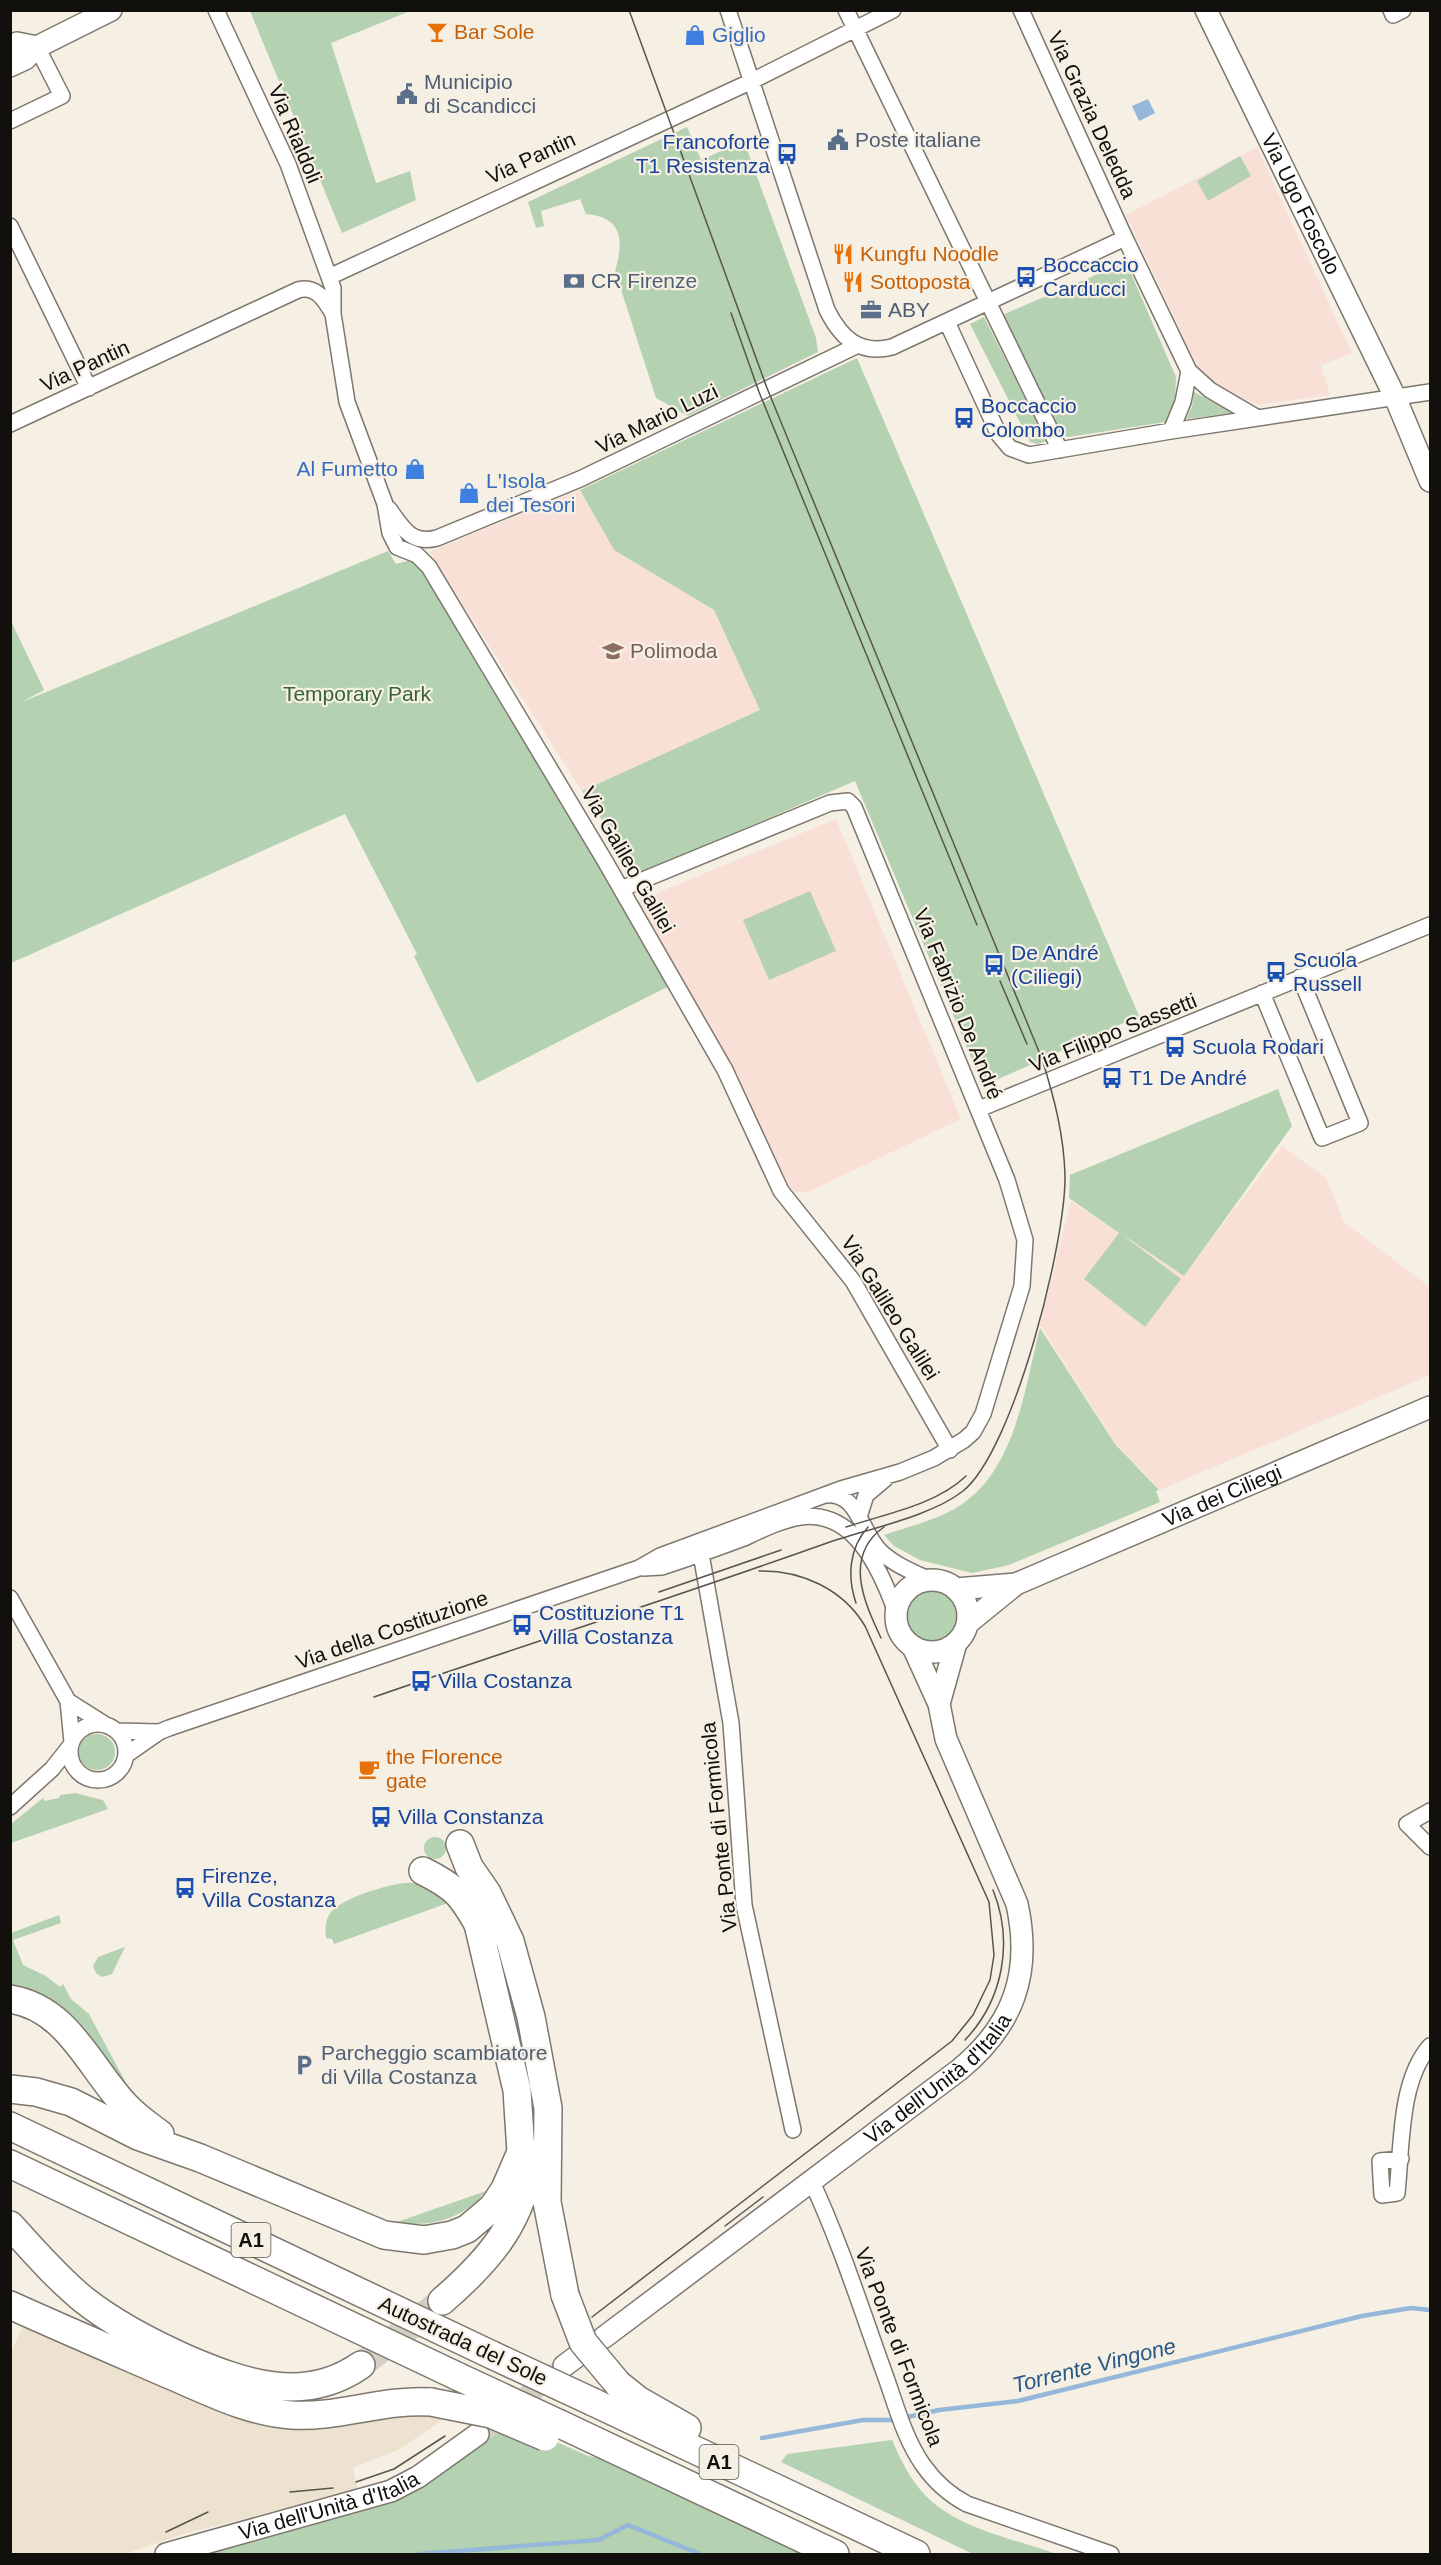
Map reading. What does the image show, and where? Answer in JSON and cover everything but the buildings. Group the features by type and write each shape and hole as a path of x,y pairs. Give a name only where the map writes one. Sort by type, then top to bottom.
{"highway":[{"path":"460,1844 469,1867 487,1893 510,1941 531,2017 548,2108 547,2202 565,2295 583,2342 618,2384 659,2413 752,2461 845,2521"},
{"path":"10,2089 36,2092 71,2102 138,2136 200,2158 345,2219 398,2238 424,2240 452,2235 467,2229 493,2207 505,2189 521,2152 517,2091 478,1924 451,1885 423,1871"},
{"path":"10,1999 35,2005 59,2021 125,2106 160,2134 200,2158"},
{"path":"442,2301 494,2251 514,2220 525,2195 540,2110 531,2017"},
{"name":"Autostrada del Sole","path":"10,2126 916,2554"},
{"name":"Autostrada del Sole","path":"10,2164 459,2377 553,2431"},
{"path":"10,2225 61,2278 113,2321 143,2339 230,2377 264,2386 296,2387 328,2380 361,2365"},
{"path":"10,2305 219,2396 264,2411 290,2415 319,2415 400,2401 431,2402 484,2412 553,2431"},
{"name":"A1","path":"553,2431 588,2456 647,2465 835,2554"}],"street":[{"path":"10,66 25,59 37,47 111,10"},
{"name":"Via Rialdoli","path":"216,10 288,164 329,277"},
{"path":"728,10 827,310 843,336 856,346 868,350 892,347 1125,238"},
{"path":"846,10 1060,450"},
{"name":"Via Pantin","path":"329,277 752,81 893,10"},
{"name":"Via Grazia Deledda","path":"1021,10 1125,238 1189,371"},
{"name":"Via Ugo Foscolo","path":"1206,10 1395,397 1431,481"},
{"path":"1391,10 1393,15 1403,10"},
{"path":"10,47 17,43 37,47"},
{"path":"10,121 62,96 37,47"},
{"path":"10,226 88,387"},
{"name":"Via Galileo Galilei","path":"329,277 335,296 333,314 347,402 385,504 390,533 395,545 423,559 429,567 621,889 725,1070 781,1191 853,1281 950,1450"},
{"name":"Via Pantin","path":"10,424 301,288 310,289 321,296 333,314"},
{"path":"947,322 1002,441 1014,450 1029,455 1172,430 1431,392"},
{"name":"Via Mario Luzi","path":"385,504 404,532 419,539 437,538 580,479 856,346"},
{"path":"1189,371 1210,390 1256,417"},
{"path":"1172,430 1183,402 1189,371"},
{"name":"Via Fabrizio De André","path":"621,889 834,801 848,801 856,811 979,1109 1022,1221 1025,1266 1014,1318 983,1414 973,1432 950,1450"},
{"name":"Via Filippo Sassetti","path":"979,1109 1431,925"},
{"path":"1262,993 1322,1138 1360,1123 1300,978"},
{"name":"Via dei Ciliegi","path":"956,1643 968,1623 1016,1584 1431,1407"},
{"name":"Via della Costituzione","path":"126,1755 159,1732 639,1568 660,1556 824,1496 890,1476 950,1450"},
{"path":"859,1517 862,1503 869,1492 890,1476"},
{"name":"Via dei Ciliegi","path":"824,1496 841,1497 859,1517 868,1537 879,1551 896,1564 930,1580 945,1582 956,1589 1016,1584"},
{"name":"Via della Costituzione","path":"639,1568 662,1567 792,1519 821,1518 852,1534 878,1568 896,1612"},
{"name":"Via Ponte di Formicola","path":"701,1554 731,1723 744,1905 793,2130"},
{"path":"930,1580 906,1590 896,1612 900,1634 913,1647 933,1652 956,1643"},
{"path":"956,1589 966,1602 968,1623"},
{"path":"10,1598 68,1701 70,1755 74,1767 82,1775 95,1780 109,1778 116,1773 126,1755 124,1744 111,1729 68,1701"},
{"name":"Via dell'Unità d'Italia","path":"939,1704 956,1643"},
{"name":"Via dell'Unità d'Italia","path":"603,2338 977,2055 1006,2016 1020,1978 1023,1941 1017,1904 946,1739 939,1704 913,1647"},
{"path":"10,1808 52,1769 78,1732 88,1726 111,1729"},
{"name":"Via della Costituzione","path":"111,1729 159,1732"},
{"path":"1431,1810 1407,1824 1431,1847"},
{"path":"1401,2159 1411,2078 1431,2046"},
{"name":"Via Ponte di Formicola","path":"811,2180 832,2230 908,2435 921,2463 932,2477 958,2499 1111,2554"},
{"name":"Via dell'Unità d'Italia","path":"166,2554 391,2491 418,2477 478,2434"}],"shaded area":[{"path":"1257,147 1352,353 1321,365 1330,395 1258,405 1218,387 1198,368 1126,215"},
{"name":"Polimoda","path":"580,490 614,550 714,610 760,710 582,791 429,552"},
{"path":"836,819 961,1119 808,1192 786,1192 635,902"},
{"path":"1282,1146 1326,1178 1344,1222 1430,1287 1430,1375 1160,1490 1116,1444 1040,1325 1071,1201 1184,1276"},
{"path":"24,2325 237,2414 420,2412 447,2417 400,2449 353,2468 358,2490 187,2533 125,2554 11,2554 10,2353"}],"green space":[{"path":"250,11 410,11 331,43 376,183 410,171 416,200 342,233"},
{"path":"687,127 701,160 744,141 816,338 818,352 688,416 656,398 615,271 620,241 614,225 598,216 586,214 580,199 541,211 544,226 536,228 528,202"},
{"path":"1240,156 1251,176 1208,201 1197,181"},
{"path":"1126,262 1176,377 1175,398 1165,422 1069,437 1060,435 1002,315"},
{"path":"984,317 1047,441 1038,444 1030,442 970,324"},
{"path":"857,358 1139,1016 983,1086 855,781 639,874 582,791 760,710 714,610 614,550 580,490"},
{"path":"1194,392 1233,413 1186,419 1192,407"},
{"name":"Temporary Park","path":"388,551 396,564 411,560 421,565 671,985 477,1083 414,956 417,954 345,814 11,963 10,619 44,690 22,702"},
{"path":"810,891 836,951 769,980 743,920"},
{"path":"1278,1089 1292,1126 1184,1276 1120,1233 1181,1279 1145,1327 1084,1279 1119,1233 1069,1198 1070,1175"},
{"path":"1040,1328 1115,1444 1159,1490 1156,1491 1160,1502 1009,1565 972,1573 920,1560 894,1546 884,1535 926,1522 956,1508 983,1486 997,1467 1016,1422"},
{"path":"932,1587 943,1589 952,1595 958,1604 960,1615 958,1626 952,1635 943,1641 932,1643 921,1641 912,1635 906,1626 904,1615 906,1604 912,1595 921,1589"},
{"path":"97,1734 110,1739 115,1752 110,1765 97,1770 84,1765 79,1752 84,1739"},
{"path":"75,1793 103,1800 108,1809 11,1843 11,1824 43,1798 44,1801 59,1798 60,1795"},
{"path":"431,1837 439,1837 446,1844 446,1852 439,1859 431,1859 424,1852 424,1844"},
{"path":"413,1883 435,1889 451,1902 334,1944 332,1939 326,1938 328,1917 338,1906 370,1891"},
{"path":"59,1915 61,1923 13,1940 23,1965 46,1976 60,1987 63,1984 71,1999 89,2014 133,2096 11,1989 11,1933"},
{"path":"125,1947 112,1974 102,1977 96,1973 93,1966 98,1957"},
{"path":"486,2191 477,2201 457,2215 446,2219 422,2224 397,2222"},
{"path":"512,2422 588,2456 647,2465 835,2554 166,2554 371,2499 478,2434 490,2438"},
{"path":"892,2440 915,2483 939,2507 970,2525 1057,2554 973,2554 781,2462 787,2454"}],"water":[{"path":"1148,99 1155,113 1139,121 1132,106"}],"waterway":[{"name":"Torrente Vingone","path":"762,2438 863,2420 894,2420 939,2410 1018,2401 1362,2316 1411,2308 1430,2310"},
{"name":"Torrente Vingone","path":"419,2554 598,2540 628,2525 700,2554"}],"tunnel":[{"path":"361,2365 442,2301"},
{"path":"478,2434 557,2372"}],"tram line":[{"path":"374,1697 827,1543 898,1522 933,1508 963,1491 982,1468 1001,1434 1018,1390 1034,1342 1057,1247 1065,1176 1063,1146 1042,1059 767,388 629,10"},
{"path":"731,313 759,392 977,925"},
{"path":"1000,981 1027,1044"},
{"path":"846,1527 925,1501 954,1486 966,1476"},
{"path":"856,1603 851,1583 853,1553 868,1527"},
{"path":"881,1638 864,1595 861,1565 864,1552 871,1539 884,1527"},
{"path":"659,1592 781,1550"},
{"path":"592,2317 952,2041 973,2015 990,1980 994,1955 989,1902 865,1626 845,1602 819,1584 790,1574 759,1571"},
{"path":"965,2040 988,2007 1001,1970 1003,1930 993,1890"},
{"path":"725,2226 763,2197"},
{"path":"356,2482 394,2469 445,2436"},
{"path":"290,2492 333,2488"},
{"path":"166,2532 208,2512"}],"place":[{"name":"Bar Sole","path":"437,32"},
{"name":"Giglio","path":"695,35"},
{"name":"Municipio di Scandicci","path":"407,94"},
{"name":"Poste italiane","path":"838,140"},
{"name":"Francoforte T1 Resistenza","path":"787,154"},
{"name":"Kungfu Noodle","path":"843,254"},
{"name":"Boccaccio Carducci","path":"1026,277"},
{"name":"CR Firenze","path":"574,281"},
{"name":"Sottoposta","path":"853,282"},
{"name":"ABY","path":"871,310"},
{"name":"Boccaccio Colombo","path":"964,418"},
{"name":"Al Fumetto","path":"415,469"},
{"name":"L'Isola dei Tesori","path":"469,493"},
{"name":"Polimoda","path":"613,651"},
{"name":"De André (Ciliegi)","path":"994,965"},
{"name":"Scuola Russell","path":"1276,972"},
{"name":"Scuola Rodari","path":"1175,1047"},
{"name":"T1 De André","path":"1112,1078"},
{"name":"Costituzione T1 Villa Costanza","path":"522,1625"},
{"name":"Villa Costanza","path":"421,1681"},
{"name":"the Florence gate","path":"369,1769"},
{"name":"Villa Constanza","path":"381,1817"},
{"name":"Firenze, Villa Costanza","path":"185,1888"},
{"name":"Parcheggio scambiatore di Villa Costanza","path":"304,2065"}]}
